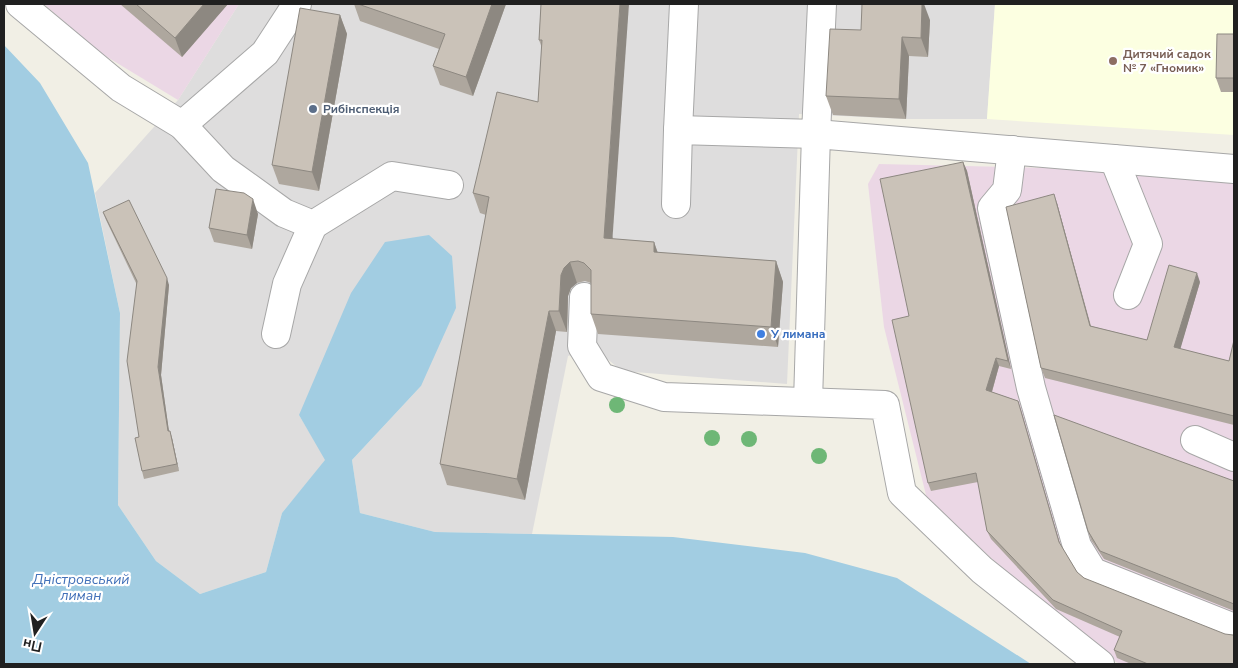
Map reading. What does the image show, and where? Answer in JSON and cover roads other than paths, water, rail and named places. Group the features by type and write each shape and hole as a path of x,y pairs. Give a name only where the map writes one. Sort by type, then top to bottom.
{"street":[{"path":"20,4 122,88 182,125 223,169 284,213 313,225"},
{"path":"182,125 265,53 297,4"},
{"path":"676,204 684,4"},
{"path":"808,402 822,4"},
{"path":"678,130 816,134 1234,169"},
{"path":"1012,150 1006,190 992,208 1031,388 1077,546 1093,572 1234,628"},
{"path":"1114,159 1148,244 1128,295"},
{"path":"276,334 288,284 313,225 392,176 449,185"},
{"path":"584,297 582,346 601,377 664,397 885,405 902,493 982,570 1100,664"},
{"path":"1195,440 1234,457"}],"water":[{"name":"Дністровський лиман","path":"4,45 40,83 88,163 120,313 118,505 156,561 200,594 266,572 282,513 325,460 299,415 351,293 385,242 429,235 452,256 456,308 421,386 352,460 360,513 435,532 673,537 805,553 897,578 1031,664 4,664"}],"place":[{"name":"Дитячий садок № 7 «Гномик»","path":"1113,61"},
{"name":"Рибінспекція","path":"313,109"},
{"name":"У лимана","path":"761,334"}]}
